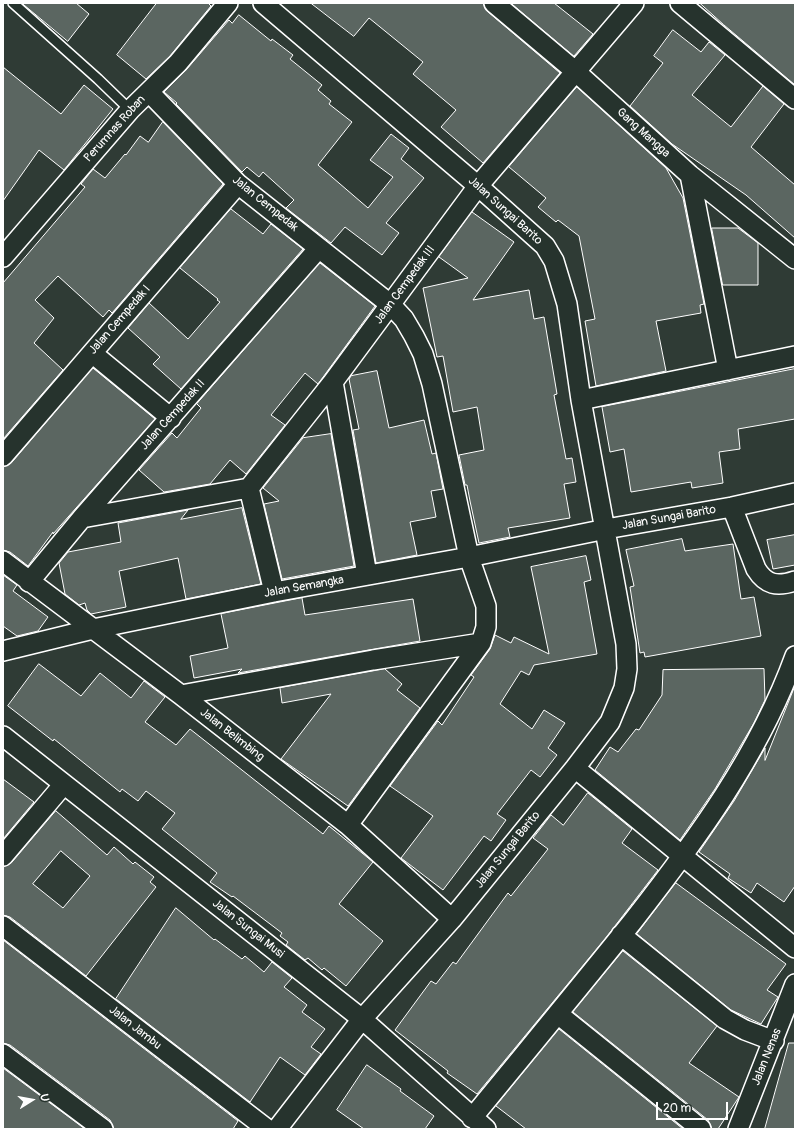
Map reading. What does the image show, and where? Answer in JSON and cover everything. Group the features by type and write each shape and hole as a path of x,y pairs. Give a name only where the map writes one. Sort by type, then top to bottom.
{"street":[{"name":"Perumnas Roban","path":"4,252 130,110 178,63 228,3"},
{"name":"Jalan Sungai Barito","path":"263,3 478,186 545,246 554,261 567,304 581,400 626,644 627,669 624,688 610,722 575,768 452,919 362,1018 277,1129"},
{"name":"Gang Mangga","path":"494,3 575,71 690,175 795,259"},
{"name":"Jalan Cempedak III","path":"249,488 333,382 478,186 634,3"},
{"path":"680,3 795,99"},
{"name":"Jalan Cempedak","path":"149,92 238,184 391,305 404,319 423,354 432,384 468,557 486,606 486,627 481,643"},
{"path":"690,175 728,370"},
{"name":"Jalan Cempedak I","path":"3,456 238,184"},
{"name":"Jalan Cempedak II","path":"29,582 82,518 319,248"},
{"path":"92,353 171,418"},
{"path":"581,400 795,356"},
{"path":"333,382 366,575"},
{"path":"82,518 249,488 274,592"},
{"name":"Jalan Sungai Barito","path":"606,529 732,507 795,492"},
{"path":"732,507 760,576 769,583 777,585 795,581"},
{"name":"Jalan Semangka","path":"3,651 93,629 274,592 468,557 606,529"},
{"name":"Jalan Belimbing","path":"3,562 181,695 348,824 452,919"},
{"path":"181,695 373,660 481,643"},
{"path":"348,824 481,643"},
{"path":"479,1123 558,1014 683,857 724,797 752,750 787,679 795,656"},
{"name":"Jalan Sungai Musi","path":"3,736 362,1018 479,1123"},
{"path":"575,768 795,948"},
{"path":"3,856 64,784"},
{"name":"Jalan Jambu","path":"3,926 267,1129"},
{"path":"621,935 726,1019 745,1030 774,1041"},
{"name":"Jalan Nenas","path":"738,1129 795,986"},
{"path":"558,1014 701,1129"},
{"path":"3,1054 103,1129"}],"lane":[{"path":"13,3 98,79 130,110"}],"building":[{"path":"22,3 76,3 89,14 68,41"},
{"path":"157,3 208,3 211,6 170,56 146,79 117,55"},
{"path":"311,3 483,3 487,11 560,73 483,163 441,127 456,110 413,74 423,62 369,18 354,36"},
{"path":"511,3 554,3 593,34 574,56"},
{"path":"700,3 795,3 795,85 724,25"},
{"path":"239,15 271,41 272,39 293,55 290,59 322,85 318,90 331,101 329,104 352,122 318,165 368,208 393,177 370,160 391,134 409,148 401,159 424,178 386,223 399,233 382,255 345,227 331,243 286,208 294,200 263,172 259,177 247,167 242,172 176,104 177,103 164,92 186,70 229,20 232,23"},
{"path":"673,30 701,52 709,42 725,55 692,95 731,127 763,86 784,104 751,147 795,185 795,238 746,195 672,144 630,106 663,63 654,56"},
{"path":"3,67 61,114 84,85 113,109 64,170 39,150 3,201"},
{"path":"577,87 666,168 683,198 704,304 700,305 701,313 656,321 666,371 596,386 585,321 595,319 579,236 558,220 556,222 538,207 546,198 509,167"},
{"path":"163,122 223,184 112,313 109,310 103,317 58,276 35,300 54,318 34,343 63,370 3,439 3,283 85,187 81,184 93,169 105,178 125,154 126,155 140,136 148,142"},
{"path":"231,209 263,234 271,224 303,249 181,389 153,364 160,357 128,328 149,303 188,339 220,302 180,268"},
{"path":"472,212 514,242 473,300 529,290 534,319 544,317 557,394 554,395 566,459 572,458 576,482 564,484 570,518 508,528 510,537 479,543 459,455 484,450 477,407 453,412 443,356 437,357 423,288 468,278 439,257"},
{"path":"712,228 738,228 758,243 758,285 723,285"},
{"path":"320,263 375,306 318,384 305,373 271,415 285,425 246,474 230,460 210,484 164,492 139,470 172,433 177,438 201,408 197,404"},
{"path":"93,368 155,419 53,534 53,532 28,566 10,552 3,550 3,467 11,463"},
{"path":"795,369 795,419 738,429 740,449 719,452 723,483 692,488 691,482 631,492 624,449 610,452 602,407"},
{"path":"377,371 389,428 424,420 432,454 436,453 443,489 431,491 436,517 410,522 417,555 376,563 353,430 359,429 349,379 351,376"},
{"path":"331,434 354,566 282,579 264,504 279,501 263,488 303,438"},
{"path":"242,508 261,584 186,599 178,558 119,571 126,607 91,614 87,610 85,603 79,605 65,594 59,563 68,552 121,542 118,523 188,510 181,519"},
{"path":"795,535 795,565 773,569 767,540"},
{"path":"682,539 685,551 733,544 741,599 754,597 761,636 645,657 644,652 640,653 630,587 634,586 626,550"},
{"path":"586,556 591,580 584,582 597,654 534,665 529,675 521,671 500,704 532,729 544,710 565,723 548,748 557,755 540,777 531,770 497,814 506,820 491,841 484,836 443,890 401,858 433,816 390,786 438,721 442,725 474,677 471,675 490,649 495,635 511,643 514,637 549,654 531,567"},
{"path":"3,575 17,585 13,591 48,617 38,631 17,636 3,626"},
{"path":"302,598 305,615 413,599 420,641 238,673 242,669 194,678 190,656 228,648 221,614"},
{"path":"39,664 81,696 100,673 131,698 144,681 165,697 145,722 176,745 190,729 323,834 329,826 373,862 339,904 383,941 346,986 324,968 322,970 308,958 305,960 286,945 288,942 280,936 282,933 233,896 232,897 210,882 217,873 162,829 175,813 146,791 138,801 122,789 120,792 54,739 53,741 8,706"},
{"path":"385,669 402,684 397,690 420,708 348,806 281,759 331,694 282,703 280,688"},
{"path":"764,669 765,700 754,723 715,789 680,840 595,770 610,747 618,752 636,729 639,730 662,695 663,670"},
{"path":"795,686 795,886 784,902 757,883 751,893 728,878 730,874 699,852 734,801 765,748 765,760"},
{"path":"3,779 34,802 3,839"},
{"path":"588,793 632,829 622,843 658,870 605,939 477,1094 447,1073 448,1071 395,1030 431,981 436,984 453,962 456,964 508,893 511,896 548,849 533,838 551,815 563,825"},
{"path":"56,811 107,855 114,847 133,864 135,862 154,877 150,882 156,887 86,976 10,917 3,915 3,867 11,863","holes":["61,851 90,876 63,908 33,884"]},
{"path":"676,883 786,964 767,990 778,997 761,1024 731,1010 637,934"},
{"path":"176,908 214,940 215,939 242,959 245,956 264,972 272,962 292,978 284,987 307,1005 302,1012 325,1029 311,1047 321,1054 305,1075 280,1057 250,1102 116,999"},
{"path":"3,940 238,1121 233,1129 114,1129 110,1120 10,1045 3,1043"},
{"path":"623,951 717,1026 689,1063 739,1097 718,1129 712,1129 708,1120 573,1012"},
{"path":"559,1029 683,1129 526,1129 496,1106"},
{"path":"789,1043 795,1043 795,1129 765,1129"},
{"path":"367,1065 401,1089 400,1091 434,1116 425,1129 364,1129 337,1110"},
{"path":"3,1068 85,1129 3,1129"}]}
